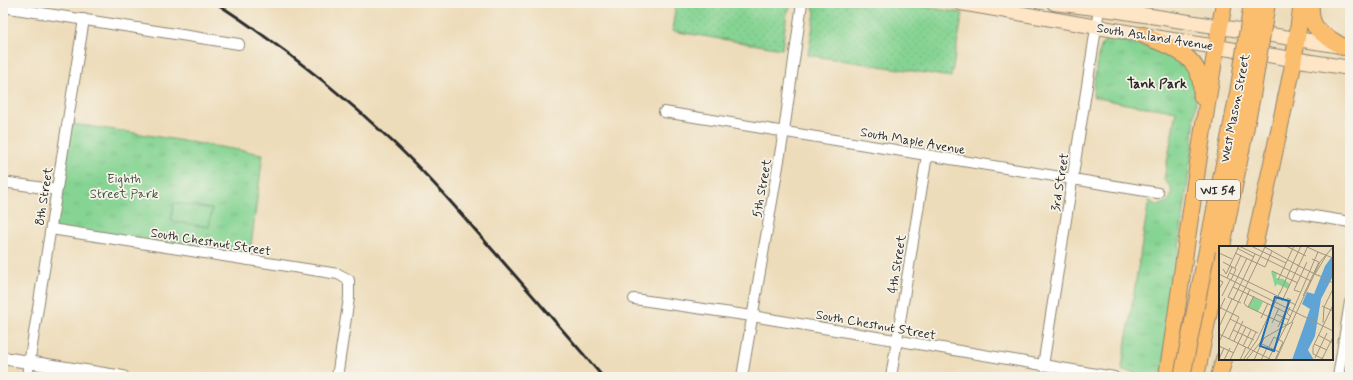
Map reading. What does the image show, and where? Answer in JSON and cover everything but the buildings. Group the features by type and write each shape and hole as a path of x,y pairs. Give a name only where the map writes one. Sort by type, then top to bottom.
{"main road":[{"name":"South Ashland Avenue","path":"961,3 1143,35 1350,68"},
{"name":"South Ashland Avenue","path":"1054,3 1100,6 1119,11 1219,28 1346,47"},
{"path":"1167,377 1203,121 1224,3"},
{"name":"West Mason Street","path":"1182,377 1238,93 1252,3"},
{"name":"West Mason Street","path":"1222,246 1252,96 1267,3"},
{"path":"1255,243 1298,40 1302,3"},
{"path":"1311,3 1310,15 1315,27 1346,47"},
{"path":"1143,35 1180,52 1187,57 1196,68 1201,84 1203,121"},
{"path":"1196,377 1219,261"},
{"path":"1219,377 1224,360"}],"street":[{"name":"5th Street","path":"742,377 784,131 802,3"},
{"name":"3rd Street","path":"1043,366 1100,6"},
{"path":"3,7 239,44"},
{"name":"8th Street","path":"27,377 84,20"},
{"name":"South Maple Avenue","path":"664,112 1158,193"},
{"name":"4th Street","path":"891,377 927,155"},
{"path":"3,182 57,190"},
{"path":"1295,213 1350,222"},
{"name":"South Chestnut Street","path":"51,229 338,274 349,280 349,298 337,377"},
{"name":"South Chestnut Street","path":"634,299 752,316 1114,377"},
{"path":"1338,377 1350,302"},
{"path":"3,358 123,377"}],"green space":[{"path":"676,3 793,3 787,13 782,49 672,31"},
{"path":"812,3 899,3 963,13 951,77 808,55 815,13"},
{"path":"1113,38 1173,55 1192,72 1196,101 1192,150 1162,377 1123,371 1122,367 1149,200 1155,205 1159,205 1169,200 1171,197 1170,186 1164,180 1176,111 1131,105 1093,96 1099,52 1105,41"},
{"name":"Eighth Street Park","path":"67,123 263,154 249,260 51,229"},
{"path":"174,203 212,209 209,227 171,221"}],"railway":[{"path":"216,3 263,35 308,69 352,105 407,155 455,207 603,377"}],"district":[{"name":"Tank Park","path":"1157,83"}]}
